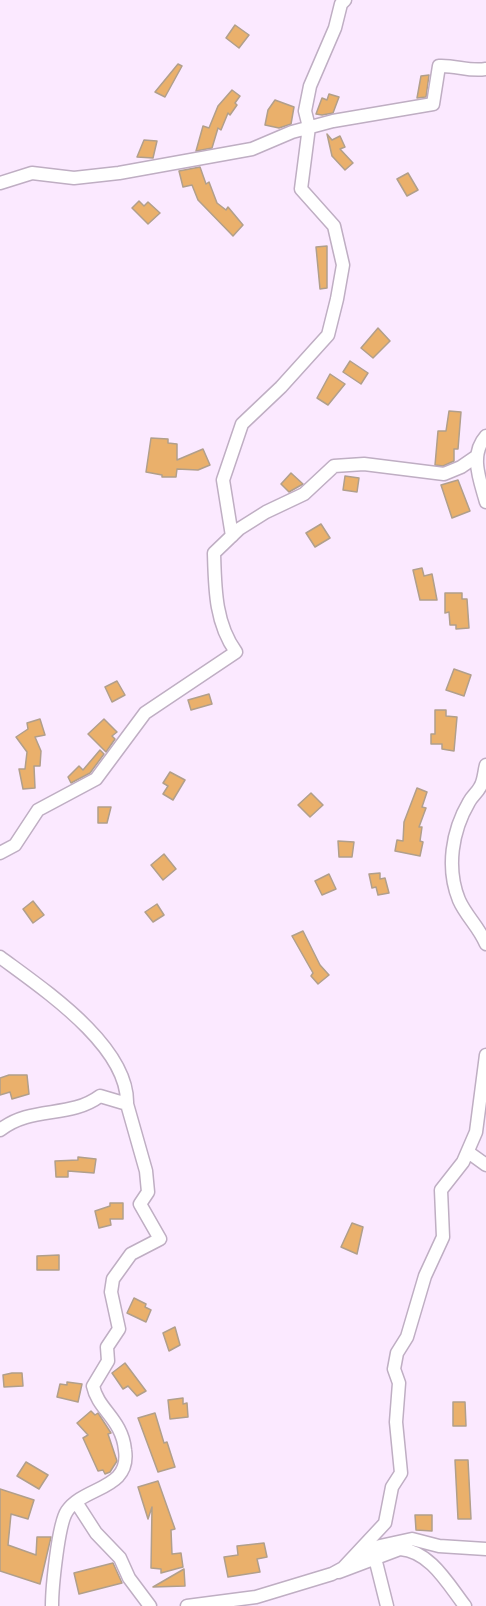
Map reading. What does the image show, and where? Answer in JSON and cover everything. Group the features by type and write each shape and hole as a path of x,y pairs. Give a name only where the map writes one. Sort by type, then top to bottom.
{"street":[{"path":"232,536 223,480 242,424 281,387 328,335 337,299 343,265 334,226 301,189 309,127 305,111 310,86 335,28 341,4 345,0"},
{"path":"0,183 32,173 74,178 118,173 242,151 309,127 433,104 439,66 454,65 471,72 486,69"},
{"path":"486,435 477,456 476,466 486,502"},
{"path":"0,854 15,845 38,810 96,778 145,713 236,652 225,636 215,583 214,553 232,536 266,512 304,494 333,466 364,464 444,474 461,467 477,456"},
{"path":"486,765 481,786 467,804 455,831 452,860 455,888 459,900 479,928 486,944"},
{"path":"0,957 54,999 102,1044 126,1083 127,1104 146,1170 148,1192 140,1204 160,1239 131,1254 113,1279 111,1292 119,1329 107,1347 108,1361 93,1386 96,1397 119,1425 126,1451 123,1472 105,1488 76,1502 65,1515 56,1559 52,1606"},
{"path":"338,1571 385,1523 392,1487 401,1473 396,1422 399,1383 394,1369 397,1353 407,1337 425,1276 442,1237 441,1190 463,1162 477,1123 486,1055"},
{"path":"0,1130 21,1116 83,1107 100,1096 127,1104"},
{"path":"468,1152 486,1165"},
{"path":"76,1502 96,1533 120,1558 129,1578 150,1606"},
{"path":"338,1571 380,1546 412,1539 449,1547 486,1549"},
{"path":"187,1606 256,1597 400,1549 423,1556 465,1606"},
{"path":"375,1558 387,1606"}],"building":[{"path":"235,25 249,35 239,48 226,38"},
{"path":"178,64 182,66 165,97 155,92"},
{"path":"429,75 426,97 417,98 421,76"},
{"path":"232,90 240,96 235,103 237,105 230,115 228,113 221,130 218,128 212,148 196,151 203,126 209,128 218,106"},
{"path":"329,94 339,97 333,113 316,114 322,98 327,100"},
{"path":"275,100 294,107 291,124 279,128 265,125 268,110"},
{"path":"327,134 332,140 340,136 345,147 340,149 353,163 345,170 332,156"},
{"path":"144,140 157,141 153,158 137,157"},
{"path":"200,167 206,184 209,182 217,203 226,210 228,207 243,225 233,236 198,200 192,185 183,187 179,171"},
{"path":"408,173 418,190 407,196 397,179"},
{"path":"139,201 144,206 148,202 160,213 148,224 132,208"},
{"path":"327,246 327,288 320,289 316,247"},
{"path":"378,328 390,341 373,358 361,348"},
{"path":"350,361 368,373 361,384 343,372"},
{"path":"330,374 345,384 328,405 317,398"},
{"path":"449,411 461,412 458,449 454,449 454,461 443,466 435,465 438,431 446,431"},
{"path":"151,438 168,439 168,443 177,444 177,460 203,449 210,465 198,470 177,469 176,477 162,477 162,475 146,472"},
{"path":"291,473 303,484 289,492 281,484"},
{"path":"345,476 359,478 357,492 343,490"},
{"path":"458,480 470,511 452,518 441,485"},
{"path":"321,524 330,538 315,547 306,533"},
{"path":"422,568 424,576 432,574 437,600 420,600 413,570"},
{"path":"445,593 462,593 462,599 467,599 469,628 456,629 456,625 450,625 449,612 445,613"},
{"path":"454,669 471,675 464,696 446,690"},
{"path":"117,681 125,695 112,702 105,687"},
{"path":"209,694 212,704 191,710 188,700"},
{"path":"435,710 446,710 446,716 457,717 454,751 442,749 442,744 431,744 431,734 435,734"},
{"path":"40,719 45,735 35,737 41,751 40,766 34,766 35,788 23,789 19,769 25,769 27,752 16,737 28,729 27,723"},
{"path":"104,719 117,732 112,736 115,739 106,752 88,734"},
{"path":"100,750 104,754 90,773 71,783 68,777 79,766 83,770"},
{"path":"170,772 185,780 173,800 163,794 168,786 163,783"},
{"path":"417,788 427,792 422,807 426,808 419,827 422,827 420,841 423,842 420,856 395,851 397,840 403,841 404,822"},
{"path":"311,793 323,805 310,817 298,805"},
{"path":"98,807 111,807 107,823 98,823"},
{"path":"338,841 354,842 352,857 339,857"},
{"path":"164,854 176,869 163,880 151,865"},
{"path":"380,873 380,879 385,878 389,893 378,895 376,887 372,888 369,874"},
{"path":"329,874 336,889 322,895 315,881"},
{"path":"33,901 44,915 33,923 23,909"},
{"path":"157,904 164,915 153,922 145,912"},
{"path":"303,931 320,965 329,975 318,984 311,976 313,973 292,936"},
{"path":"9,1075 27,1075 29,1094 12,1099 10,1092 0,1095 0,1078"},
{"path":"78,1157 96,1159 94,1173 68,1171 68,1177 56,1177 55,1161 78,1160"},
{"path":"110,1203 123,1203 123,1219 110,1219 111,1225 99,1228 95,1211 110,1206"},
{"path":"352,1223 363,1227 357,1254 341,1247"},
{"path":"59,1255 59,1270 37,1270 37,1256"},
{"path":"134,1298 146,1304 145,1307 151,1310 146,1322 127,1313"},
{"path":"175,1327 180,1345 169,1351 163,1333"},
{"path":"125,1363 146,1391 137,1396 128,1386 123,1389 112,1373"},
{"path":"22,1373 23,1386 4,1387 3,1375"},
{"path":"67,1382 82,1384 78,1402 57,1397 60,1384 67,1385"},
{"path":"183,1398 183,1404 187,1403 188,1417 170,1419 168,1400"},
{"path":"453,1402 465,1402 466,1426 453,1426"},
{"path":"91,1411 95,1415 98,1413 111,1433 108,1434 117,1461 110,1472 105,1474 103,1470 98,1471 83,1438 88,1435 77,1423"},
{"path":"155,1413 164,1443 167,1442 175,1467 158,1472 138,1418"},
{"path":"455,1460 468,1460 471,1519 458,1519"},
{"path":"26,1462 48,1475 39,1489 17,1476"},
{"path":"158,1481 175,1529 171,1530 172,1554 181,1553 183,1567 161,1573 161,1569 151,1568 152,1507 148,1519 138,1487"},
{"path":"0,1489 34,1500 28,1519 11,1514 8,1545 36,1555 37,1537 51,1537 40,1584 0,1571"},
{"path":"415,1515 432,1515 432,1531 416,1530"},
{"path":"264,1543 267,1557 257,1559 260,1572 228,1577 224,1557 238,1555 237,1546"},
{"path":"113,1563 122,1583 79,1594 74,1573"},
{"path":"184,1569 185,1586 153,1587"}]}
